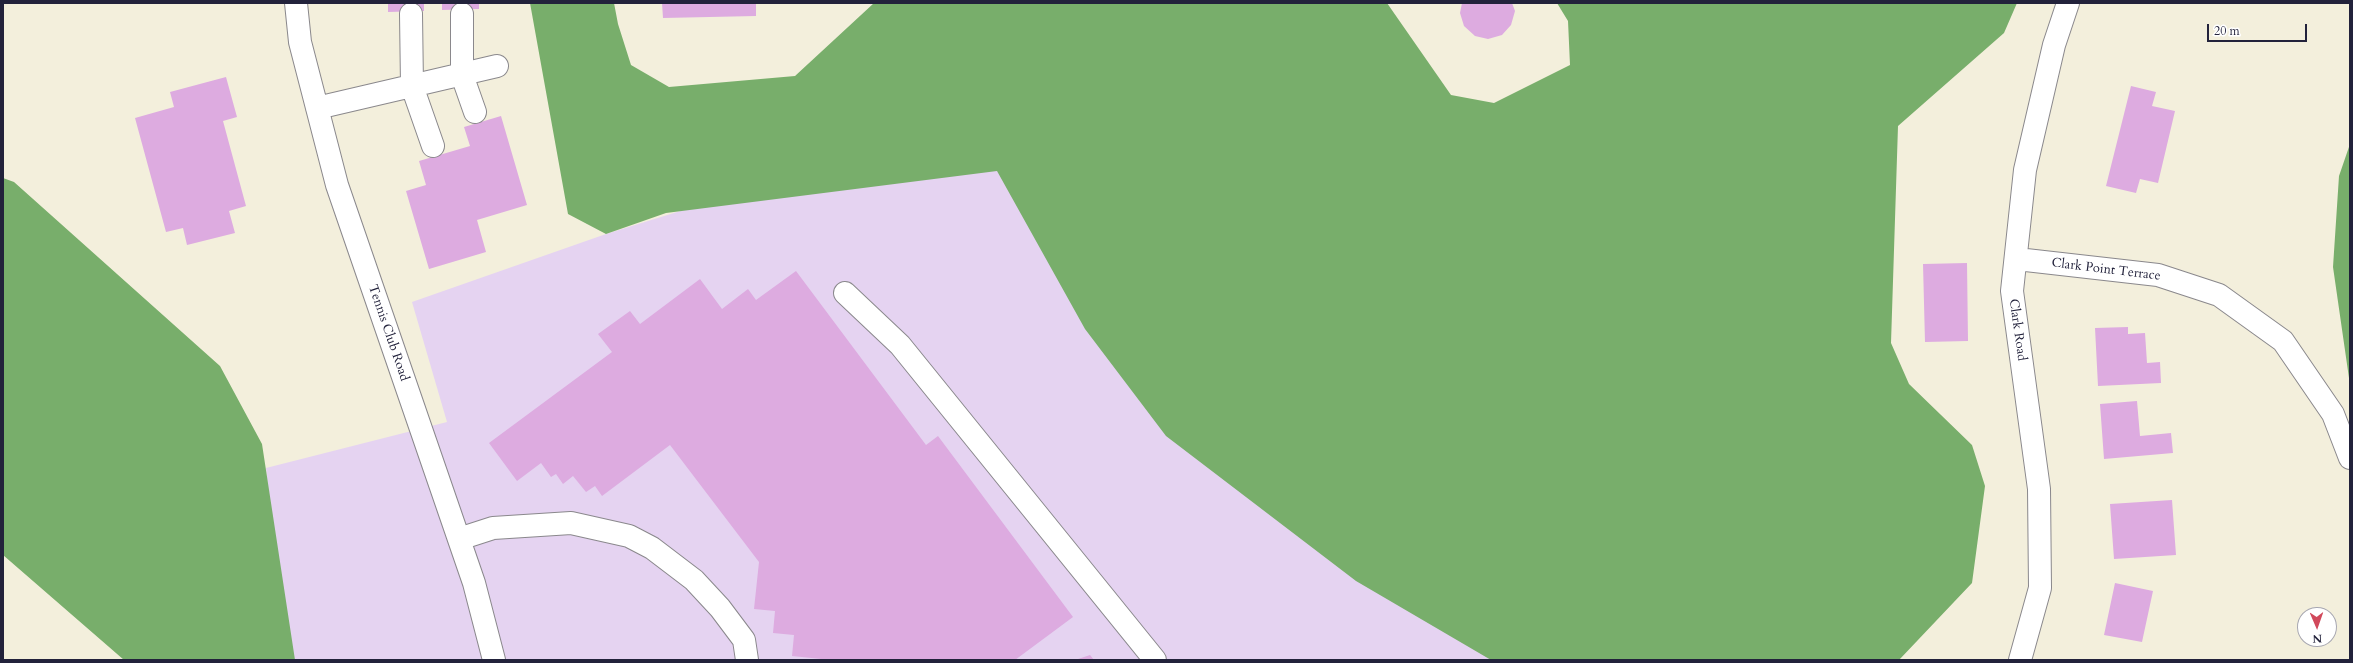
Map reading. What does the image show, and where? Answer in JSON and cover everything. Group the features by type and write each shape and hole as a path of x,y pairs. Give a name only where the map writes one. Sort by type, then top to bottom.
{"street":[{"name":"Tennis Club Road","path":"296,3 300,42 337,185 474,584 494,660"},
{"name":"Clark Road","path":"2020,660 2040,588 2039,490 2012,291 2025,170 2054,44 2068,3"},
{"path":"411,14 412,86 433,146"},
{"path":"462,14 462,75 476,112"},
{"path":"317,108 497,66"},
{"name":"Clark Point Terrace","path":"2016,259 2158,275 2219,295 2283,341 2333,414 2350,458"},
{"path":"845,293 900,345 1155,660"},
{"path":"458,539 493,528 571,523 629,536 652,548 694,580 720,608 744,640 747,660"}],"shaded area":[{"path":"1003,111 1562,660 285,660 266,468 447,422 412,302 606,234"}],"green space":[{"path":"530,3 614,3 618,24 631,65 669,87 795,76 874,3 1387,3 1451,95 1494,103 1570,65 1568,21 1557,3 2017,3 2004,33 1898,126 1891,343 1909,384 1972,445 1985,486 1972,583 1899,660 1491,660 1356,581 1166,436 1085,329 997,171 666,213 606,234 568,214"},
{"path":"2350,144 2350,385 2333,267 2339,176"},
{"path":"3,178 14,182 220,366 262,444 295,660 124,660 3,555"}],"building":[{"path":"388,3 424,3 424,11 388,12"},
{"path":"442,3 479,3 479,9 442,10"},
{"path":"662,3 756,3 756,16 663,18"},
{"path":"1462,3 1512,3 1515,11 1511,25 1502,35 1488,39 1475,36 1464,26 1460,13"},
{"path":"226,77 237,117 223,121 246,206 229,211 235,233 187,245 183,228 166,232 135,118 174,107 170,92"},
{"path":"2131,86 2156,92 2152,106 2175,111 2158,183 2140,179 2136,193 2106,186"},
{"path":"501,116 527,205 477,220 486,252 429,269 406,191 426,185 419,161 470,146 464,127"},
{"path":"1967,263 1968,341 1925,342 1923,264"},
{"path":"796,271 926,445 938,436 1073,617 1015,660 831,660 792,656 794,635 773,633 775,611 754,609 759,562 670,445 602,496 595,486 586,492 573,476 563,484 556,474 551,477 541,463 517,481 489,443 612,352 598,334 630,311 640,324 700,279 722,309 748,289 756,300"},
{"path":"2128,327 2128,334 2145,333 2147,363 2160,362 2161,383 2098,386 2095,328"},
{"path":"2137,401 2140,436 2171,433 2173,453 2104,459 2100,404"},
{"path":"2172,500 2176,555 2114,559 2110,504"},
{"path":"2115,583 2153,591 2142,642 2104,635"},
{"path":"1090,655 1094,660 1075,660"}]}
